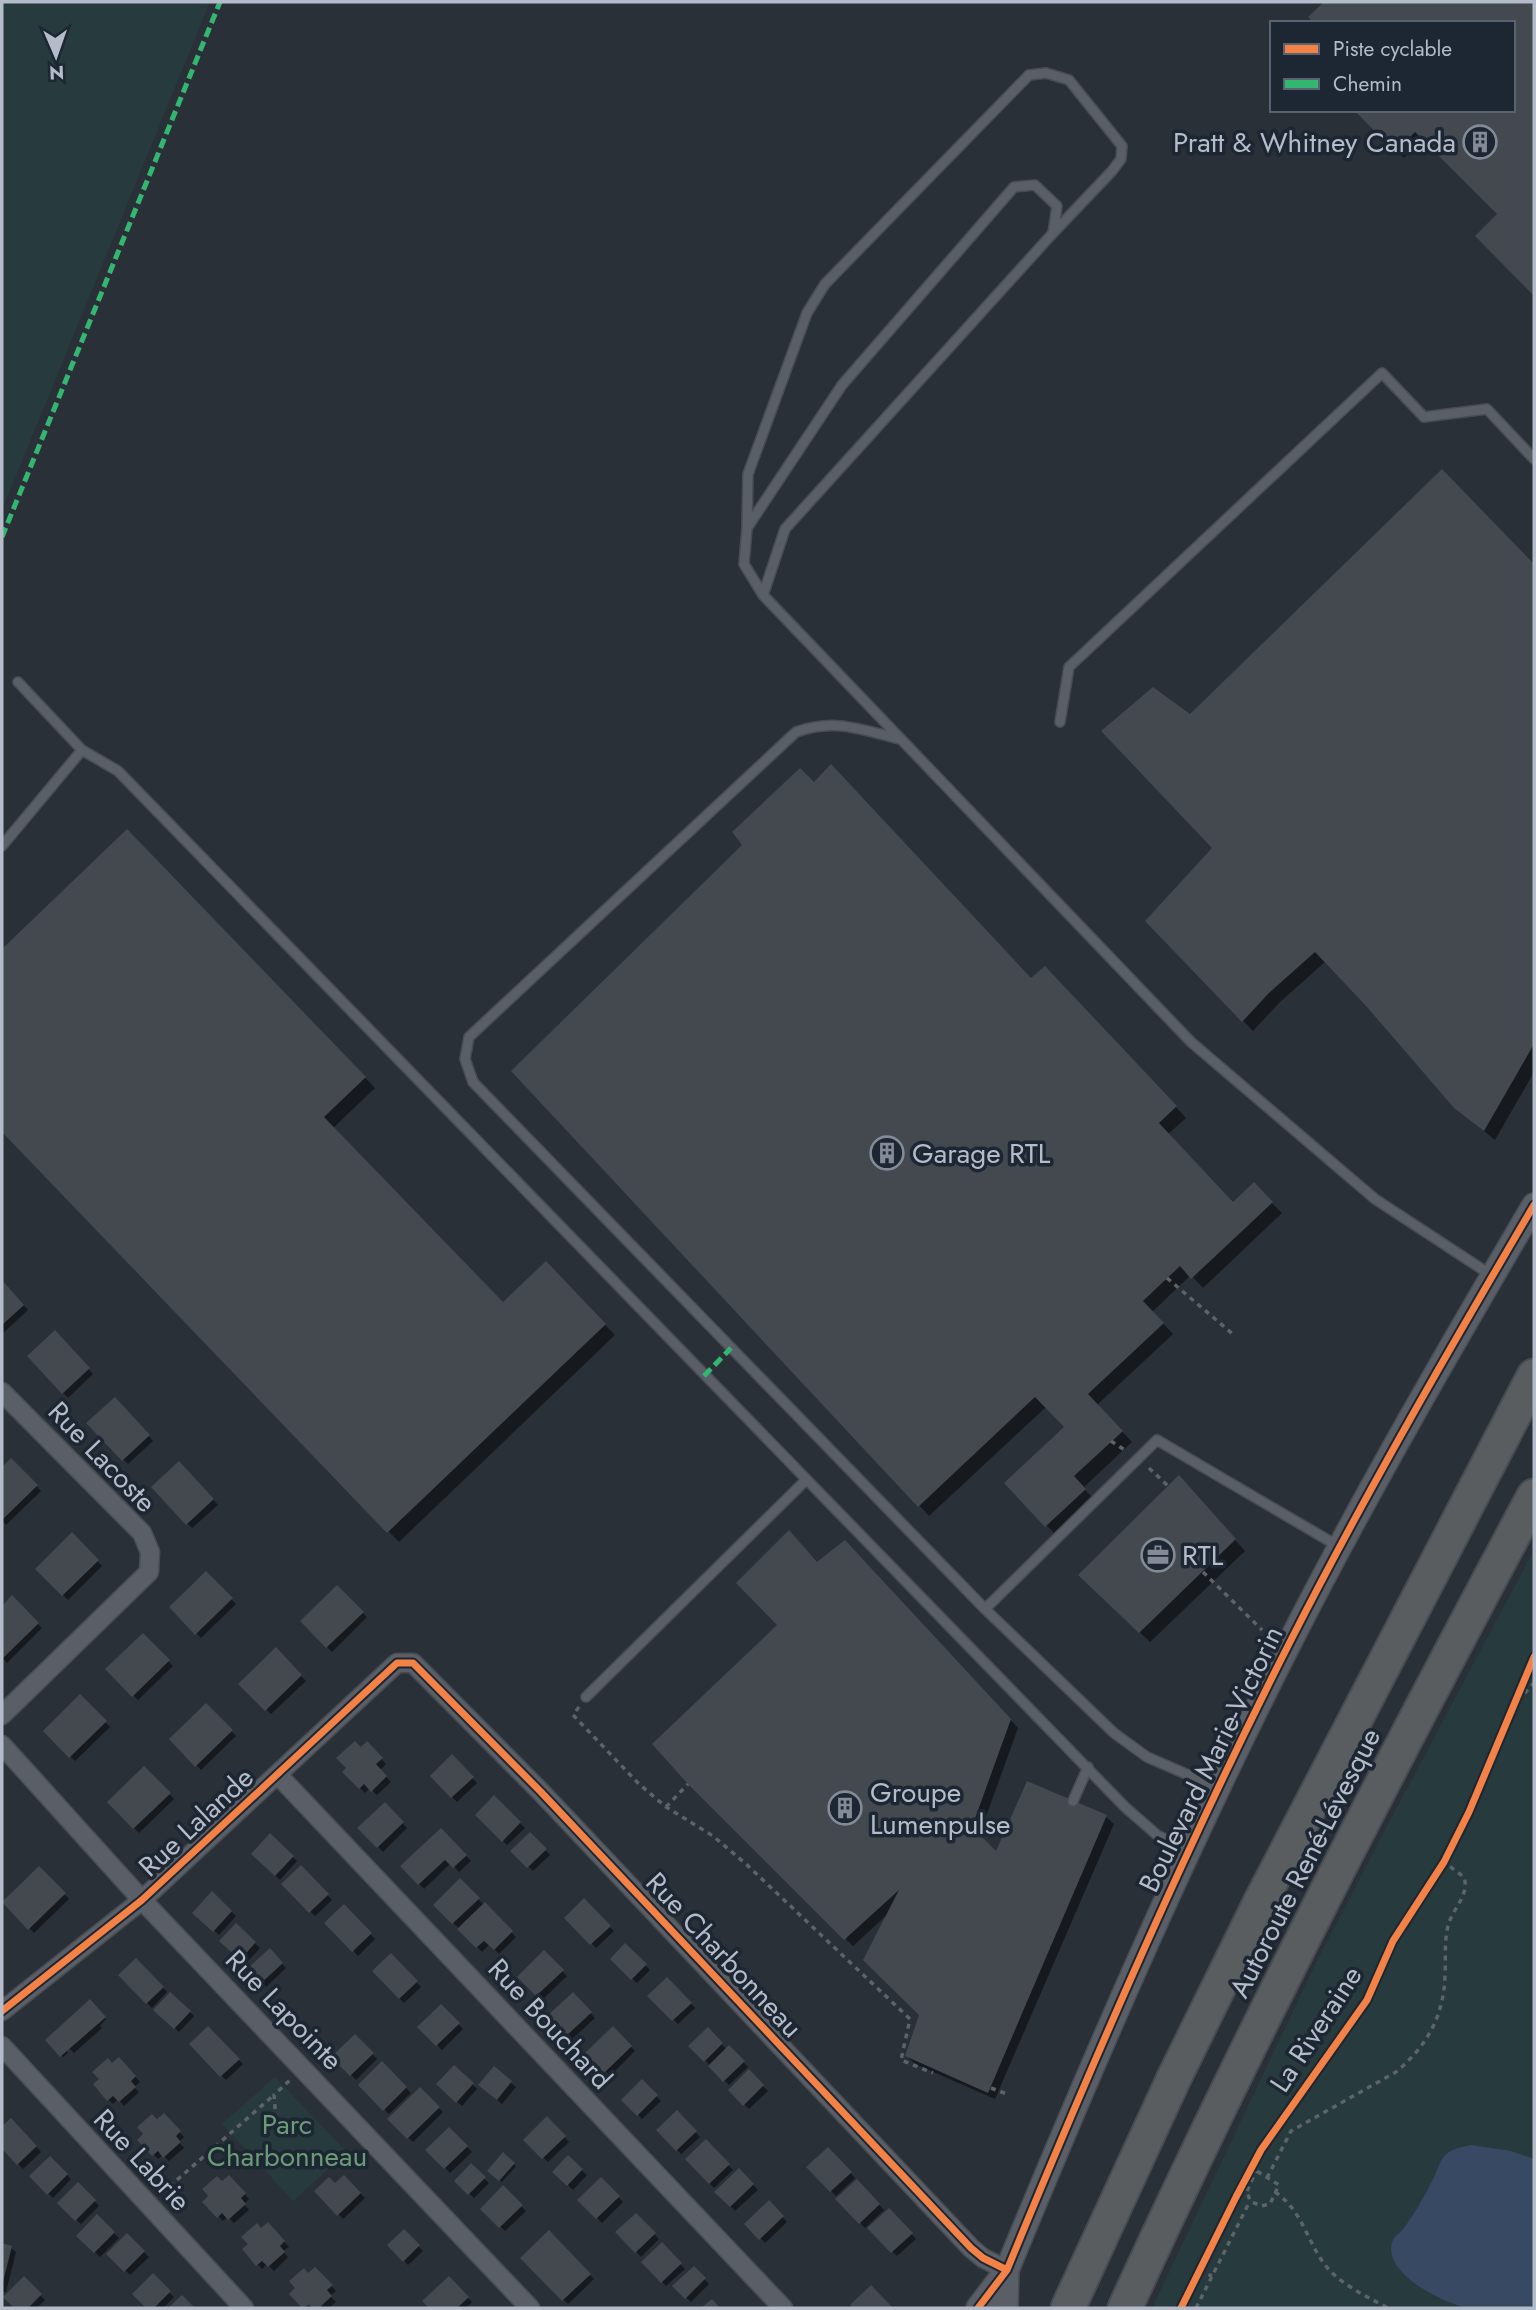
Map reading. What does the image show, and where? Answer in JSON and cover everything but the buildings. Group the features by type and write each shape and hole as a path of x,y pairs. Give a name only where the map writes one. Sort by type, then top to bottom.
{"highway":[{"path":"1069,2308 1221,1982 1534,1376"},
{"name":"Autoroute René-Lévesque","path":"1090,2308 1167,2140 1282,1908 1366,1742 1534,1425"},
{"path":"1047,2308 1186,2004 1269,1838 1502,1438"},
{"name":"Autoroute René-Lévesque","path":"1125,2308 1307,1928 1534,1496"}],"street":[{"name":"Boulevard Marie-Victorin","path":"978,2308 1007,2270 1085,2082 1218,1788 1340,1547 1416,1407 1534,1205"},
{"name":"Rue Lacoste","path":"2,1715 149,1572 150,1552 142,1534 4,1400"},
{"name":"Rue Lalande","path":"2,2011 142,1900 397,1663 412,1664"},
{"name":"Rue Charbonneau","path":"412,1664 541,1792 971,2248 983,2258 1007,2270"},
{"name":"Rue Lapointe","path":"2,1745 142,1900 530,2308"},
{"name":"Rue Bouchard","path":"278,1775 783,2308"},
{"name":"Rue Labrie","path":"2,2046 244,2308"},
{"name":"Boulevard Marie-Victorin","path":"1006,2308 1007,2270"}],"lane":[{"path":"763,595 785,529 1121,159 1122,146 1069,80 1046,73 1029,75 825,284 807,313 748,474 744,564 763,595 1191,1042 1375,1199 1493,1276"},
{"path":"747,528 842,385 1014,187 1035,186 1057,206 1053,233"},
{"path":"1060,722 1069,667 1382,373 1424,417 1487,409 1534,459"},
{"path":"18,682 82,750 118,771 1134,1816 1157,1835 1188,1851"},
{"path":"902,740 834,724 796,732 469,1037 465,1059 473,1082 985,1609 1125,1742 1158,1763 1218,1788"},
{"path":"2,846 82,750"},
{"path":"985,1609 1157,1440 1340,1547"},
{"path":"586,1697 806,1480"},
{"path":"1073,1801 1087,1767"}],"path":[{"path":"1167,1278 1235,1336"},
{"path":"1203,1572 1262,1630"},
{"path":"1511,1708 1534,1683"},
{"path":"1507,1718 1521,1686"},
{"path":"586,1697 573,1715 639,1784 666,1807 713,1836 746,1864 910,2019 901,2060 933,2073"},
{"path":"666,1807 688,1784"},
{"path":"1267,2178 1291,2132 1396,2072 1411,2060 1433,2029 1444,1996 1445,1944 1449,1922 1465,1887 1464,1877 1446,1860 1440,1870"},
{"path":"148,2205 303,2067"},
{"path":"991,2088 1007,2094"},
{"path":"274,2095 276,2119"},
{"path":"1236,2197 1244,2189 1254,2170 1256,2159"},
{"path":"1244,2189 1250,2201 1261,2206 1270,2204 1279,2185 1254,2170"},
{"path":"1275,2192 1283,2197 1298,2216 1322,2262 1331,2272 1388,2308"},
{"path":"1196,2308 1250,2201"},
{"path":"1193,2283 1205,2258"},
{"path":"1199,2271 1212,2276"}],"green space":[{"path":"2,2 210,2 2,510"},
{"path":"1534,1550 1534,2308 1152,2308 1317,1961"},
{"name":"Parc Charbonneau","path":"275,2077 347,2152 293,2201 222,2124"}],"water":[{"path":"1471,2145 1511,2151 1534,2159 1534,2308 1470,2308 1445,2301 1405,2275 1391,2252 1393,2240 1417,2208 1442,2158 1452,2150"}],"marked path":[{"path":"2,537 220,2"},
{"path":"704,1376 731,1348"}],"cycle path":[{"path":"978,2308 1007,2270 1143,1951 1292,1638 1379,1474 1534,1205"},
{"name":"La Riveraine","path":"1181,2308 1261,2150 1367,2000 1393,1941 1444,1862 1469,1812 1534,1657"},
{"path":"2,2011 142,1900 397,1663 413,1663 541,1792 971,2248 983,2258 1007,2270"}],"place":[{"name":"Pratt & Whitney Canada","path":"1480,142"},
{"name":"Garage RTL","path":"887,1153"},
{"name":"RTL","path":"1158,1555"},
{"name":"Groupe Lumenpulse","path":"845,1808"}]}
